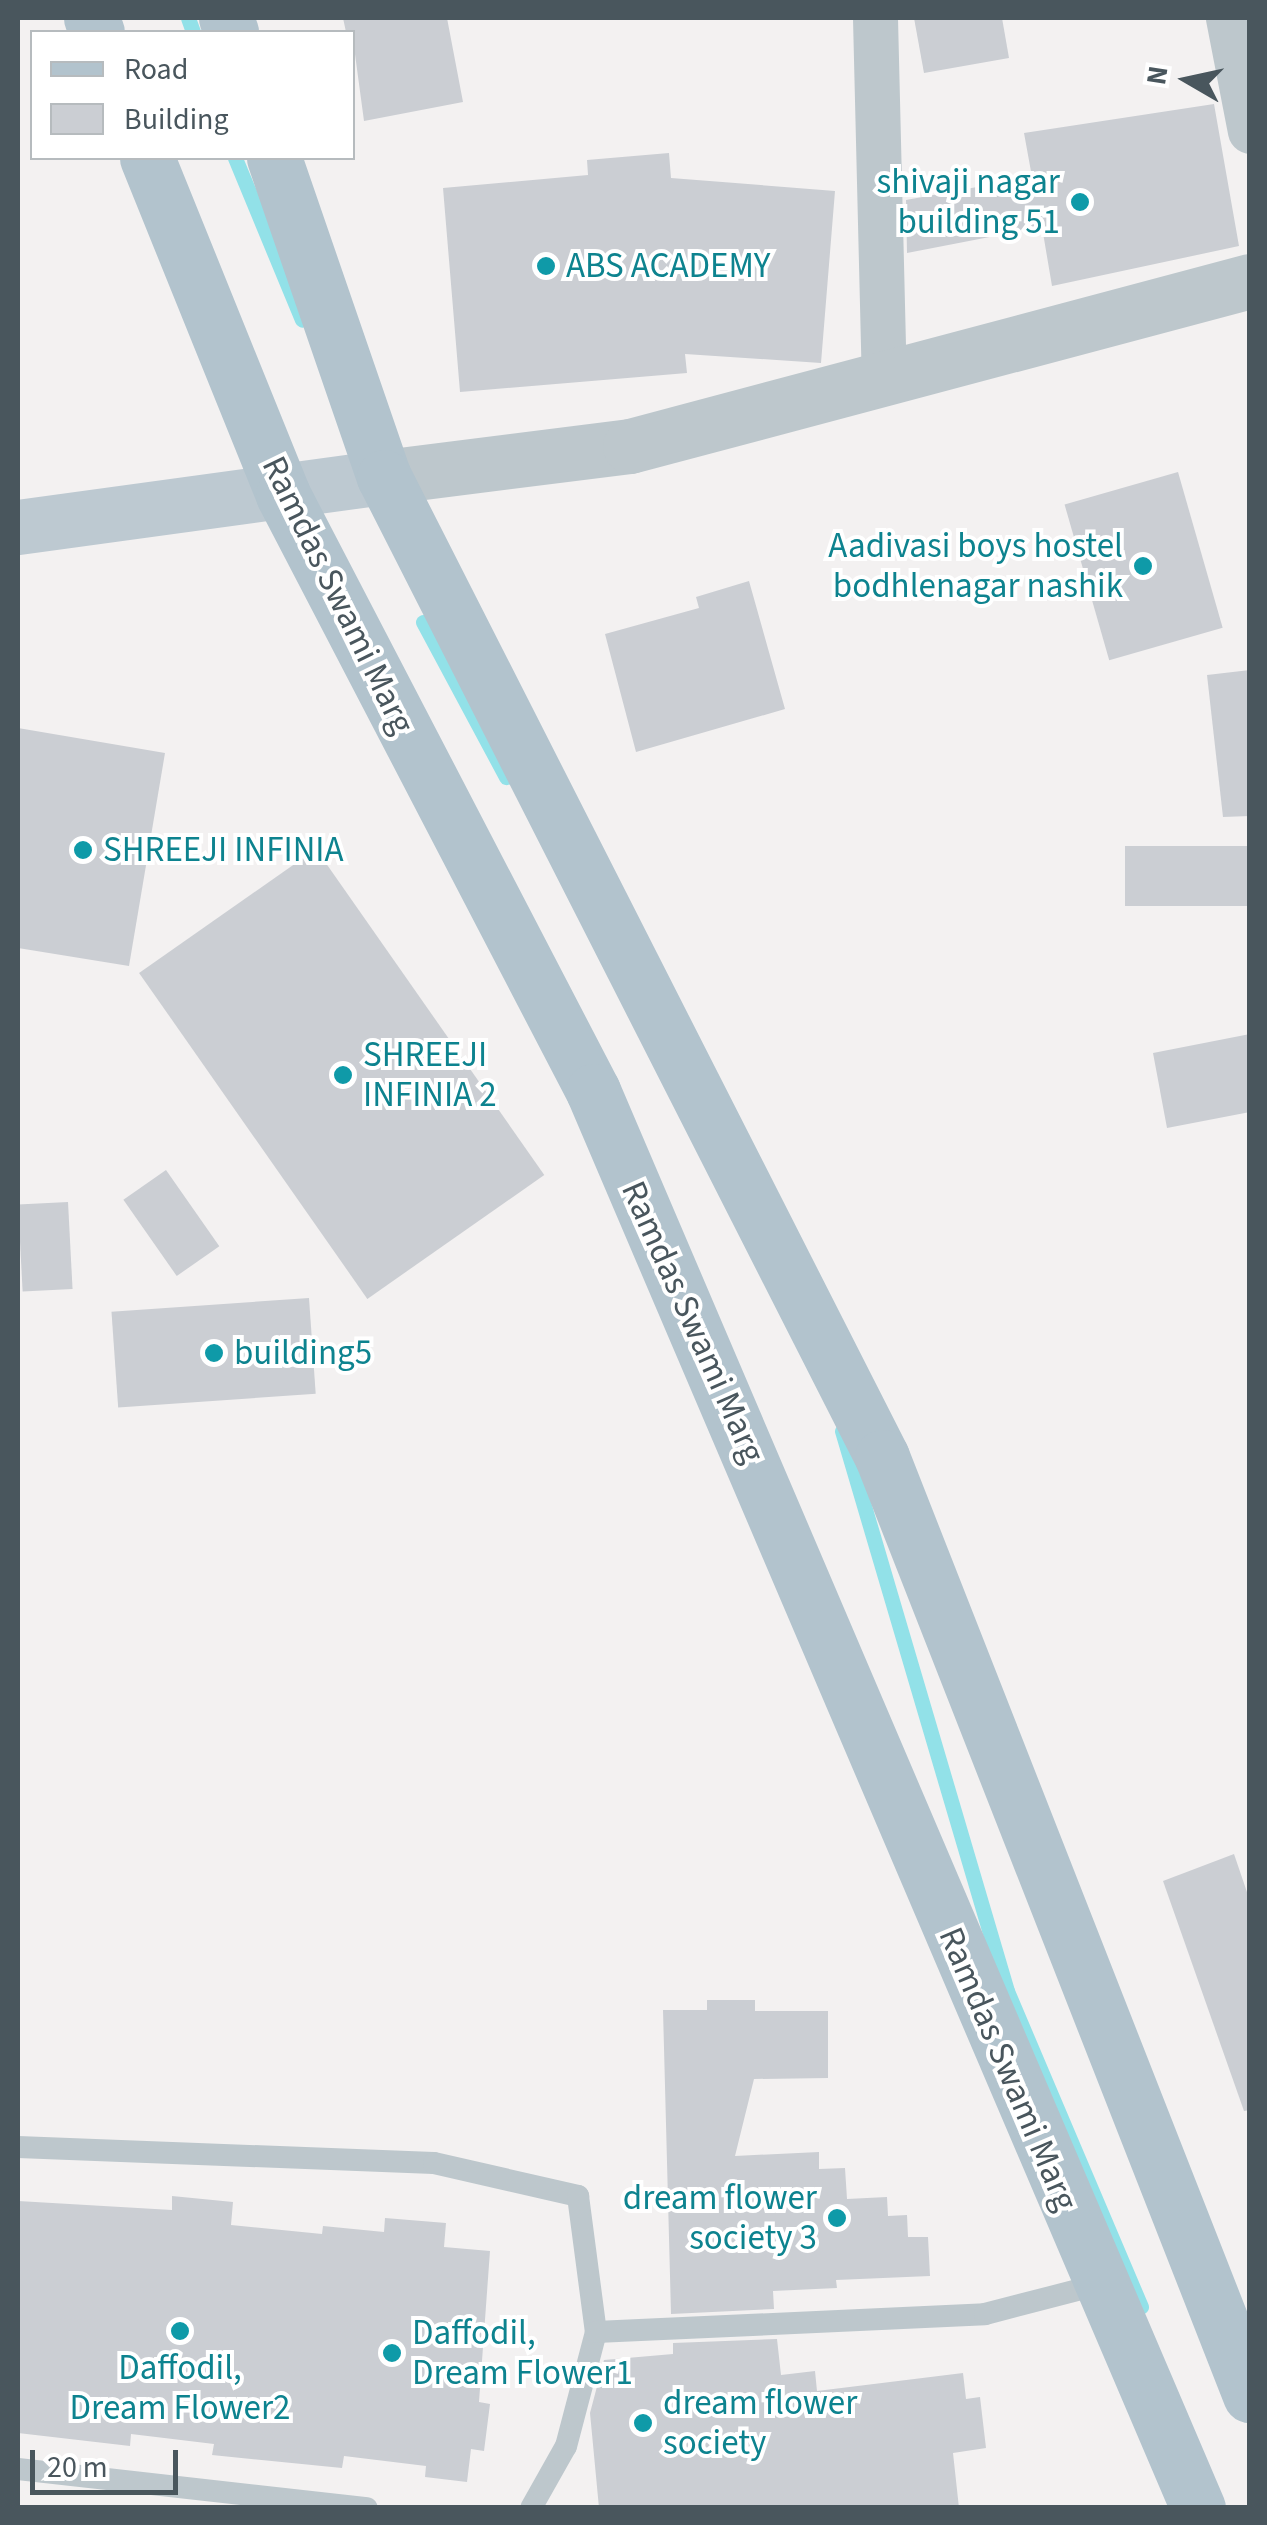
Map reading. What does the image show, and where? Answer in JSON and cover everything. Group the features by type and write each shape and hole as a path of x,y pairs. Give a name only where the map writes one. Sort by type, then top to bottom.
{"main road":[{"name":"Ramdas Swami Marg","path":"149,160 283,495 593,1091 799,1565 1098,2284 1198,2508"},
{"path":"275,160 384,476 882,1457 1250,2395"},
{"path":"18,527 283,495 384,476"}],"street":[{"path":"876,18 884,378"},
{"path":"1228,18 1250,131"},
{"path":"384,476 630,446 1250,281"}],"lane":[{"path":"18,2147 434,2163 578,2196 596,2332 566,2446 531,2508"},
{"path":"596,2332 985,2314 1098,2284"},
{"path":"18,2469 367,2508"}],"building":[{"path":"343,18 447,18 463,102 364,121 355,30 346,30"},
{"path":"914,18 1002,18 1009,58 924,73"},
{"path":"1214,104 1239,246 1052,286 1042,227 907,253 906,200 1032,177 1024,133"},
{"name":"ABS ACADEMY","path":"669,153 671,178 835,191 821,363 685,354 687,373 460,392 443,188 588,175 587,160"},
{"name":"Aadivasi boys hostel bodhlenagar nashik","path":"1178,472 1223,628 1109,660 1065,505"},
{"path":"749,581 785,709 636,752 605,634 699,608 696,597"},
{"path":"1250,670 1250,816 1223,817 1207,675"},
{"name":"SHREEJI INFINIA","path":"18,728 165,753 129,966 18,948"},
{"path":"1125,846 1250,846 1250,906 1125,906"},
{"name":"SHREEJI INFINIA 2","path":"316,849 544,1175 367,1299 139,973"},
{"path":"1250,1034 1250,1112 1167,1128 1153,1053"},
{"path":"166,1170 219,1246 177,1276 123,1200"},
{"path":"68,1202 73,1289 23,1291 18,1205"},
{"name":"building5","path":"309,1298 316,1394 118,1408 111,1312"},
{"path":"1234,1854 1250,1901 1250,2110 1244,2111 1163,1881"},
{"path":"707,2000 755,2000 755,2011 828,2011 828,2078 754,2079 735,2156 819,2152 819,2169 845,2168 847,2199 887,2197 888,2216 907,2215 908,2237 928,2237 930,2276 836,2280 837,2288 773,2291 774,2309 671,2314 663,2010 707,2010"},
{"path":"172,2196 233,2202 231,2225 322,2234 323,2226 384,2232 385,2218 446,2223 444,2247 490,2251 479,2402 490,2404 484,2451 471,2449 467,2482 425,2477 426,2466 344,2456 342,2468 212,2455 214,2444 131,2434 130,2446 18,2433 18,2201 172,2210"},
{"path":"777,2339 781,2375 815,2371 817,2391 963,2373 966,2399 980,2397 986,2448 953,2453 959,2508 599,2508 590,2413 604,2360 673,2354 673,2343"}],"waterway":[{"path":"188,18 192,30"},
{"path":"236,160 302,320"},
{"path":"423,622 506,777"},
{"path":"842,1431 1007,1991 1141,2307"}],"place":[{"name":"shivaji nagar building 51","path":"1080,202"},
{"name":"ABS ACADEMY","path":"546,266"},
{"name":"Aadivasi boys hostel bodhlenagar nashik","path":"1143,566"},
{"name":"SHREEJI INFINIA","path":"83,850"},
{"name":"SHREEJI INFINIA 2","path":"343,1075"},
{"name":"building5","path":"214,1353"},
{"name":"dream flower society 3","path":"837,2218"},
{"name":"Daffodil, Dream Flower2","path":"180,2331"},
{"name":"Daffodil, Dream Flower1","path":"392,2353"},
{"name":"dream flower society","path":"643,2423"}]}
